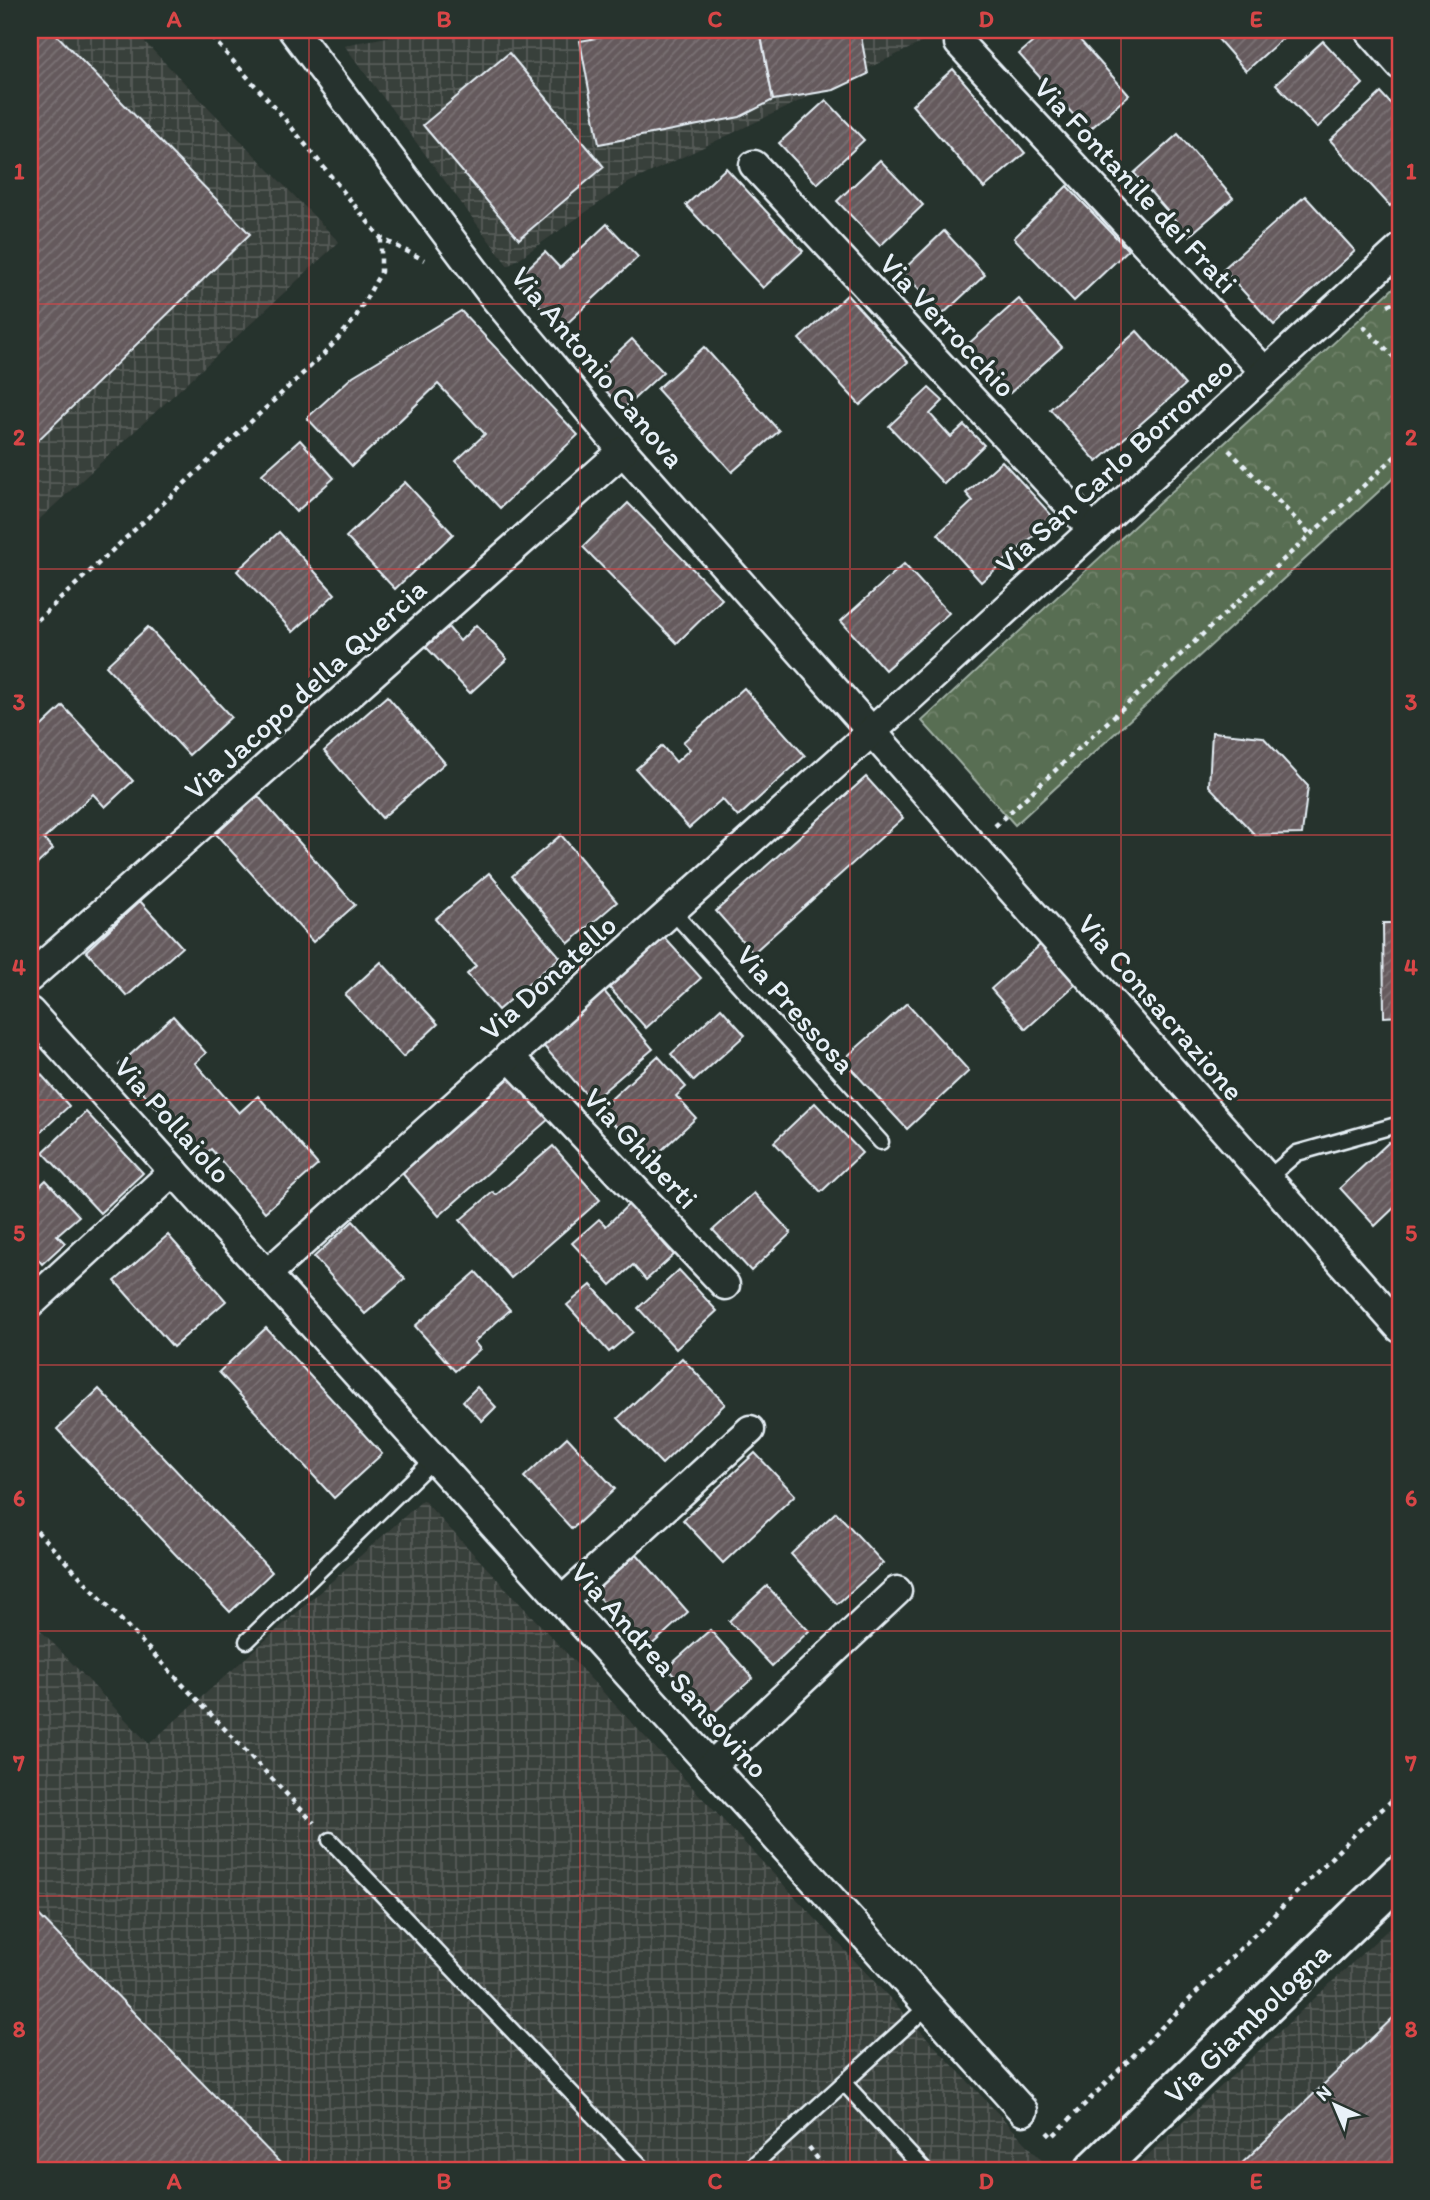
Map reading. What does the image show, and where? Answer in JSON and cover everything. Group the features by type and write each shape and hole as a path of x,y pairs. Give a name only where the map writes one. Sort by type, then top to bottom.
{"street":[{"name":"Via Antonio Canova","path":"293,30 495,298 623,451 873,730"},
{"path":"1368,30 1400,65"},
{"name":"Via Fontanile dei Frati","path":"959,43 1265,372"},
{"name":"Via Verrocchio","path":"754,165 1093,530"},
{"name":"Via San Carlo Borromeo","path":"873,730 1400,249"},
{"name":"Via Jacopo della Quercia","path":"30,977 623,451"},
{"name":"Via Consacrazione","path":"873,730 1400,1328"},
{"name":"Via Donatello","path":"267,1274 873,730"},
{"name":"Via Pollaiolo","path":"32,1020 267,1274"},
{"name":"Via Ghiberti","path":"509,1056 725,1285"},
{"path":"30,1304 174,1171"},
{"name":"Via Andrea Sansovino","path":"267,1274 1023,2111"},
{"path":"562,1601 750,1430"},
{"path":"711,1766 897,1591"},
{"name":"Via Giambologna","path":"1095,2170 1400,1875"}],"lane":[{"name":"Via Pressosa","path":"672,911 881,1142"},
{"path":"1268,1178 1297,1153 1400,1124"},
{"path":"247,1641 434,1459"},
{"path":"330,1840 645,2170"},
{"path":"748,2170 928,2006"},
{"path":"844,2083 924,2170"}],"path":[{"path":"205,30 279,112 381,238 427,262"},
{"path":"30,627 326,352 354,320 381,272 381,238"},
{"path":"1340,303 1400,363"},
{"path":"1206,426 1311,535"},
{"path":"974,846 1400,452"},
{"path":"30,1524 330,1840"},
{"path":"1023,2111 1052,2137 1357,1832 1400,1793"},
{"path":"809,2146 825,2170"}],"shaded area":[{"path":"30,30 133,30 339,242 30,528"},
{"path":"425,30 948,30 628,183 508,266 344,45"},
{"path":"423,1500 1051,2170 30,2170 30,1619 149,1744"},
{"path":"1400,1918 1400,2170 1132,2170"}],"green space":[{"path":"1400,282 1400,472 1015,825 922,721"}],"building":[{"path":"30,30 52,30 250,234 30,448"},
{"path":"641,30 760,30 773,100 740,117 599,144 580,41"},
{"path":"760,30 865,30 860,31 868,74 834,90 773,100"},
{"path":"1047,30 1071,30 1129,95 1088,131 1019,54"},
{"path":"1210,30 1292,30 1246,71"},
{"path":"1323,41 1363,84 1317,128 1276,84"},
{"path":"509,53 604,167 519,239 423,125"},
{"path":"953,69 1025,153 984,188 912,105"},
{"path":"1381,93 1400,114 1400,196 1390,206 1330,140"},
{"path":"826,100 864,140 817,184 779,143"},
{"path":"1178,134 1233,198 1189,236 1134,173"},
{"path":"880,160 923,205 880,246 837,201"},
{"path":"726,168 803,251 763,288 686,205"},
{"path":"1067,186 1128,250 1074,301 1014,238"},
{"path":"1305,196 1355,251 1274,325 1223,269"},
{"path":"607,224 638,257 561,329 515,280 545,252 560,268"},
{"path":"944,231 985,275 943,314 902,271"},
{"path":"847,295 908,362 860,405 799,339"},
{"path":"1019,299 1062,347 1010,393 967,345"},
{"path":"461,311 578,435 500,508 456,461 485,434 438,384 352,466 307,418 353,376"},
{"path":"1137,331 1185,385 1097,462 1050,409"},
{"path":"632,339 663,372 623,409 592,376"},
{"path":"704,347 779,431 732,472 657,389"},
{"path":"929,388 943,401 930,414 951,437 964,425 984,445 944,484 889,426"},
{"path":"300,440 334,478 296,512 262,474"},
{"path":"1002,461 1054,518 981,582 938,534 973,501 966,493"},
{"path":"405,482 453,534 395,589 346,537"},
{"path":"628,503 722,599 677,643 583,547"},
{"path":"279,532 335,594 293,632 237,571"},
{"path":"904,564 949,613 885,670 841,621"},
{"path":"476,625 507,659 470,693 426,647 448,627 460,641"},
{"path":"148,627 231,717 189,755 106,666"},
{"path":"744,688 805,756 738,817 722,799 689,828 636,769 662,746 676,762 690,749 683,742"},
{"path":"387,696 445,763 382,818 324,751"},
{"path":"63,706 133,781 105,807 93,794 44,839 53,849 30,871 30,737"},
{"path":"1212,732 1263,737 1308,786 1302,834 1255,835 1209,786"},
{"path":"866,777 903,818 753,953 716,911"},
{"path":"258,796 355,905 313,942 216,834"},
{"path":"561,835 617,902 569,943 512,876"},
{"path":"489,873 560,957 498,1010 467,974 476,966 435,919"},
{"path":"140,901 182,947 127,996 86,951"},
{"path":"1383,923 1400,923 1400,1016 1384,1017"},
{"path":"662,935 701,978 646,1028 607,985"},
{"path":"1040,945 1076,984 1026,1029 991,989"},
{"path":"381,962 438,1024 403,1057 345,995"},
{"path":"603,990 653,1049 592,1101 541,1043"},
{"path":"907,1003 969,1071 907,1129 843,1060"},
{"path":"721,1008 745,1035 694,1081 671,1054"},
{"path":"173,1016 206,1053 195,1063 239,1113 258,1096 318,1165 265,1212 211,1149 201,1158 119,1065"},
{"path":"658,1056 686,1087 676,1096 696,1118 649,1162 600,1109"},
{"path":"30,1062 69,1106 30,1142"},
{"path":"512,1076 550,1118 439,1216 402,1173"},
{"path":"815,1103 862,1153 821,1192 774,1142"},
{"path":"86,1112 143,1173 100,1213 43,1152"},
{"path":"1389,1142 1400,1154 1400,1202 1375,1226 1340,1188"},
{"path":"553,1146 600,1200 511,1278 460,1220 493,1192 496,1195"},
{"path":"46,1180 79,1216 57,1235 65,1243 42,1264 30,1250 30,1195"},
{"path":"754,1193 791,1233 751,1271 713,1230"},
{"path":"629,1204 674,1255 646,1280 633,1265 611,1285 572,1243 599,1219 606,1226"},
{"path":"353,1221 405,1279 365,1314 314,1257"},
{"path":"168,1235 226,1301 173,1347 115,1281"},
{"path":"679,1270 717,1311 676,1349 638,1308"},
{"path":"476,1272 510,1310 474,1342 480,1349 455,1371 415,1326"},
{"path":"591,1285 633,1332 609,1352 567,1305"},
{"path":"266,1328 382,1454 334,1498 219,1372"},
{"path":"682,1358 725,1404 662,1464 618,1418"},
{"path":"477,1387 496,1407 482,1421 463,1401"},
{"path":"99,1389 272,1572 230,1612 57,1429"},
{"path":"567,1437 615,1489 572,1529 524,1477"},
{"path":"755,1453 795,1495 723,1563 683,1520"},
{"path":"836,1512 883,1563 837,1604 791,1554"},
{"path":"637,1554 688,1612 646,1650 594,1592"},
{"path":"767,1586 809,1631 772,1666 729,1621"},
{"path":"710,1630 753,1678 710,1716 667,1668"},
{"path":"30,1906 287,2170 30,2170"},
{"path":"1400,2011 1400,2170 1235,2170"}]}
